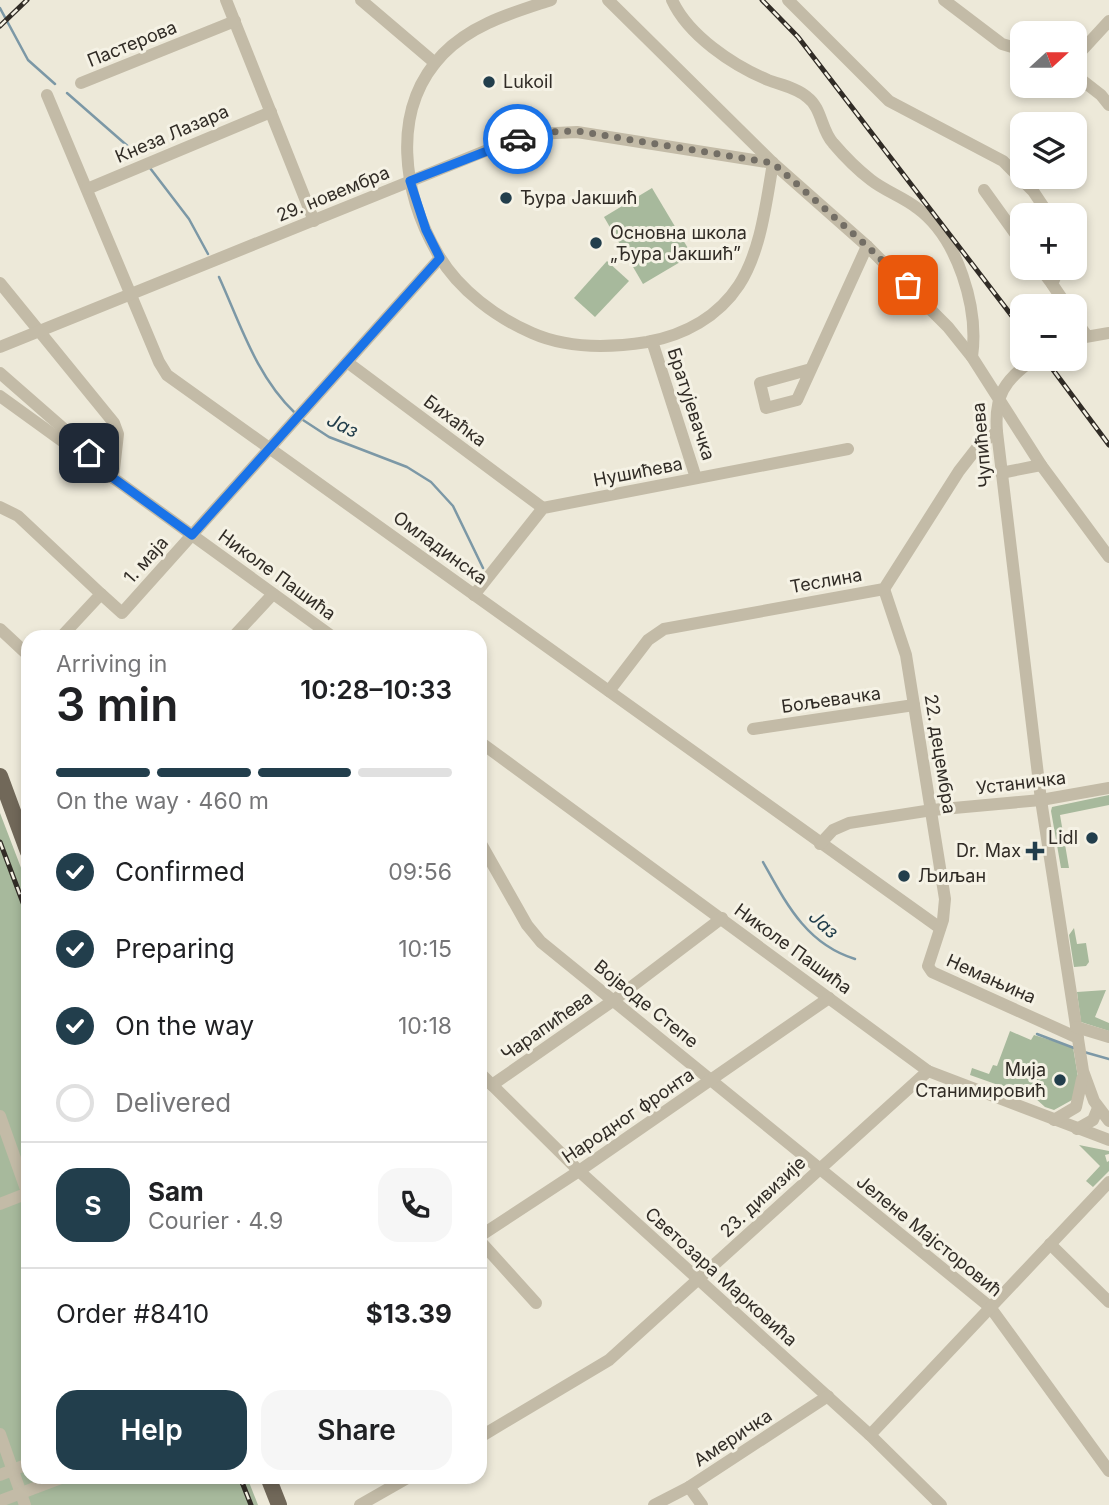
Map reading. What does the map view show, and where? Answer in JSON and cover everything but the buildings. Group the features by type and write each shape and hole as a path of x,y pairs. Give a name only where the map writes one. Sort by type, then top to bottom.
{"main road":[{"path":"0,776 21,833"},
{"path":"271,1484 279,1505"}],"street":[{"path":"226,0 314,221"},
{"path":"361,0 435,63"},
{"path":"551,0 479,27 451,46 435,63 417,96 407,129 406,153 410,181 426,230 440,258 482,303 532,334 561,342 597,347 652,341 703,322 738,288 751,261 773,163"},
{"name":"Чупићева","path":"608,0 773,163 867,246 921,299 972,357 998,398 997,432 1001,473 1041,800 1083,1071"},
{"path":"672,0 686,25 731,60 749,71 807,96 832,143 869,179 919,209 935,227 966,283 975,339 972,357"},
{"path":"788,0 889,101 1003,161 1033,191 1041,203"},
{"path":"944,0 1002,44 1010,47"},
{"name":"Пастерова","path":"81,83 235,21"},
{"path":"1087,45 1109,21"},
{"path":"1087,84 1107,100"},
{"name":"Омладинска","path":"47,95 159,362 167,375 940,928"},
{"name":"Кнеза Лазара","path":"87,189 271,112"},
{"name":"29. новембра","path":"0,347 520,138 564,131 773,163"},
{"path":"984,190 1010,226"},
{"path":"811,369 867,246"},
{"name":"1. маја","path":"101,594 122,614 440,258"},
{"path":"1049,280 1059,294"},
{"path":"1052,284 1054,280"},
{"path":"0,283 114,423 118,434 113,478"},
{"path":"1087,337 1109,333"},
{"name":"Братујевачка","path":"652,341 696,478"},
{"name":"Бихаћка","path":"347,362 543,508"},
{"path":"1020,371 1010,380 998,398 1041,465 1109,557"},
{"name":"Николе Пашића","path":"0,373 80,443 98,467"},
{"name":"Николе Пашића","path":"2,402 98,467 323,630"},
{"name":"Теслина","path":"609,691 648,640 664,629 884,589 960,471 980,444 997,432"},
{"name":"Нушићева","path":"543,508 848,449"},
{"path":"1001,473 1041,465"},
{"path":"474,595 543,508"},
{"path":"2,510 18,516 101,594 68,630"},
{"name":"22. децембра","path":"884,589 906,655 932,810 945,899 940,928"},
{"path":"240,630 273,594"},
{"path":"0,629 21,648"},
{"name":"Бољевачка","path":"753,729 914,705"},
{"name":"Николе Пашића","path":"487,747 928,1071 1109,1140"},
{"name":"Устаничка","path":"820,844 843,824 932,810 1041,800 1109,788"},
{"name":"Војводе Степе","path":"487,854 533,933 820,1169"},
{"name":"Чарапићева","path":"492,1085 614,1000 722,918"},
{"name":"Немањина","path":"940,928 928,963 932,972 1078,1040 1109,1037"},
{"name":"Народног фронта","path":"487,1233 829,998"},
{"name":"23. дивизије","path":"487,1433 602,1365 928,1071"},
{"path":"1083,1071 1081,1092 1074,1116 1077,1129 1093,1120 1098,1108"},
{"path":"1083,1071 1086,1086 1109,1121"},
{"name":"Светозара Марковића","path":"487,1080 579,1171 870,1434 941,1505"},
{"path":"1054,1120 1076,1107"},
{"path":"0,1116 21,1174"},
{"name":"Јелене Мајсторовић","path":"820,1169 990,1307 1109,1471"},
{"path":"870,1434 1109,1182"},
{"path":"0,1204 21,1196"},
{"path":"1050,1244 1109,1301"},
{"path":"487,1246 536,1303"},
{"name":"Америчка","path":"654,1505 689,1487 828,1396"},
{"path":"0,1434 23,1499"},
{"path":"0,1475 21,1467"},
{"path":"0,1501 23,1499 51,1484"},
{"path":"360,1505 397,1484"},
{"path":"689,1487 702,1505"}],"green space":[{"path":"652,188 692,255 643,284 604,217"},
{"path":"607,261 629,281 595,317 574,298"},
{"path":"1109,795 1109,805 1060,815 1069,868 1061,868 1052,807"},
{"path":"0,813 21,868 21,1484 250,1484 258,1505 0,1505"},
{"path":"1074,928 1077,944 1086,943 1089,962 1086,966 1074,967 1069,935"},
{"path":"1106,990 1095,1017 1109,1023 1109,1031 1081,1022 1077,992"},
{"path":"1010,1031 1031,1040 1034,1035 1073,1047 1078,1077 1072,1100 1054,1110 1045,1107 1035,1098 970,1075 972,1068 989,1074 993,1065 997,1066"},
{"path":"1079,1145 1109,1151 1109,1154 1105,1155 1107,1162 1109,1161 1109,1171 1093,1187 1086,1181 1100,1166"}],"waterway":[{"name":"Јаз","path":"0,8 28,60 55,84"},
{"name":"Јаз","path":"67,93 139,156"},
{"name":"Јаз","path":"150,168 189,219 208,254"},
{"name":"Јаз","path":"219,277 259,366 295,413"},
{"name":"Јаз","path":"303,420 329,437 407,467 431,482 453,506 483,568"},
{"name":"Јаз","path":"763,862 789,907 810,933 838,952 855,959"},
{"name":"Јаз","path":"1037,1034 1074,1048"},
{"name":"Јаз","path":"1084,1052 1109,1059"}],"railway":[{"path":"0,26 27,0"},
{"path":"762,0 798,37 1010,313"},
{"path":"1054,371 1109,445"},
{"path":"0,842 21,898"},
{"path":"243,1484 251,1505"}],"way so far":[{"path":"518,139 536,134 577,131 773,163 908,285"}],"place":[{"name":"Lukoil","path":"489,82"},
{"name":"Ђура Јакшић","path":"506,198"},
{"name":"Основна школа „Ђура Јакшић”","path":"596,243"},
{"name":"Lidl","path":"1092,838"},
{"name":"Dr. Max","path":"1035,851"},
{"name":"Љиљан","path":"904,876"},
{"name":"Мија Станимировић","path":"1060,1080"}],"route":[{"path":"89,453 98,467 192,535 440,258 426,230 410,181 518,139"}]}
